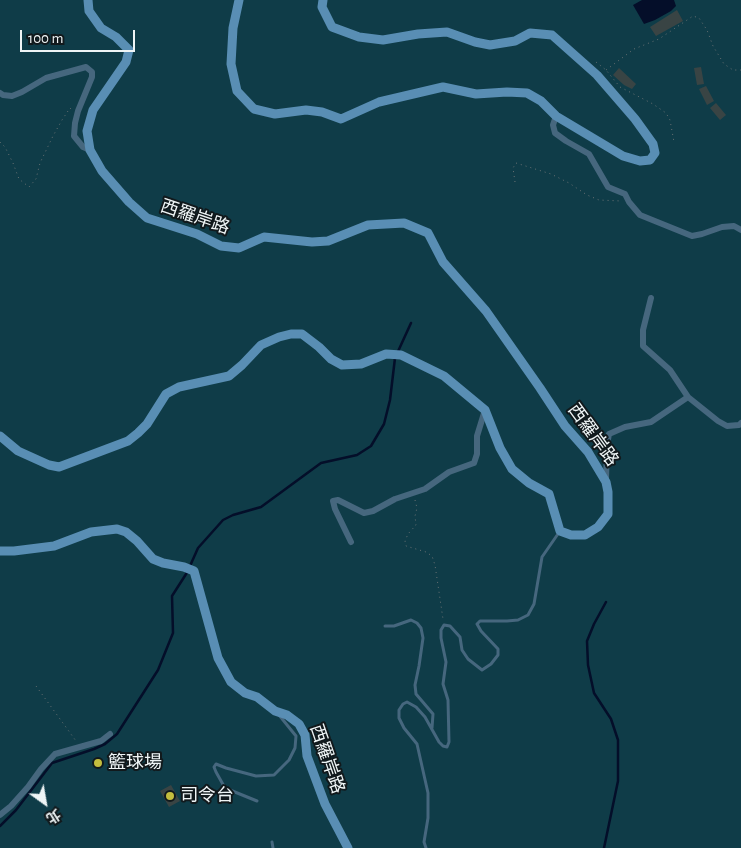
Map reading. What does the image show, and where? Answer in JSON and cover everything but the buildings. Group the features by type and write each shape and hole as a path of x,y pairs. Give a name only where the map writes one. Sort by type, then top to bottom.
{"street":[{"name":"西羅岸路","path":"88,0 89,11 101,28 116,37 129,50 126,62 93,110 87,131 90,150 102,170 129,202 147,218 198,234 221,246 240,248 264,237 320,242 368,225 404,223 428,233 443,262 486,311 565,426 588,452 606,482 608,514 598,527 585,535 571,535 560,531"},
{"path":"239,0 233,28 231,64 237,92 254,108 275,114 306,110 322,112 341,119 379,102 443,87 476,94 527,93 541,101 556,116 623,156 640,162 650,160 655,153 653,144 635,119 597,75 552,36 530,33 515,41 490,45 475,42 448,32 418,34 384,40 359,37 332,27 322,7 323,0"},
{"path":"0,93 12,96 46,78 86,68 92,72 92,77 78,110 74,136 82,147 90,150"},
{"path":"556,116 553,125 554,132 589,154 608,186 625,194 629,202 640,214 692,236 722,227 734,226 741,230"},
{"path":"651,298 643,330 643,346 670,370 688,397 718,421 727,426 739,425 741,423"},
{"path":"0,436 18,451 59,468 128,442 147,424 166,394 179,386 229,376 261,345 279,337 302,334 319,347 330,359 342,365 361,364 386,354 402,355 444,376 485,410 500,448 512,469 529,483 549,494 560,531"},
{"path":"606,482 607,445 610,434 625,427 651,422 688,397"},
{"path":"351,542 335,510 333,501 338,500 364,513 373,511 395,498 425,489 449,472 474,463 477,454 477,436 485,410"},
{"name":"西羅岸路","path":"0,551 54,546 91,532 117,529 126,532 154,559 194,571 218,658 231,682 275,710 287,714 299,724 305,735 307,756 325,804 348,848"},
{"path":"0,814 11,806 28,788 41,769 55,754 101,740 110,734"}],"lane":[{"path":"426,848 424,842 428,818 428,793 417,744 404,728 399,718 399,710 407,702 416,707 425,717 439,742 447,747 449,742 448,700 443,684 446,662 441,630 444,625 450,626 460,637 462,650 468,659 482,670 491,664 498,655 498,649 480,632 477,624 480,620 507,622 518,620 528,615 534,604 542,557 560,531"},
{"path":"385,626 394,626 411,620 421,628 423,638 415,685 416,694 433,714 432,728"},
{"path":"257,801 225,788 214,767 216,764 256,776 274,775 288,760 295,748 296,736 275,710"},
{"path":"272,842 273,848"}],"path":[{"path":"606,70 634,49 659,38 693,16 699,18 707,30 713,46 724,64 733,70 741,70"},
{"path":"593,60 606,70 620,87 666,113 670,120 674,142"},
{"path":"0,142 14,163 19,179 29,187 36,179 40,163 62,120 70,108 78,110"},
{"path":"515,182 513,168 516,163 551,174 599,200 629,202"},
{"path":"413,492 417,508 415,516 416,525 408,534 405,541 406,546 426,552 432,556 444,625"},
{"path":"36,686 81,747"}],"shaded area":[{"path":"0,0 741,0 741,848 0,848"},
{"path":"642,0 674,0 676,6 655,20 644,24 633,5"}],"waterway":[{"path":"190,566 198,548 223,520 261,507 321,463 357,455 371,446 384,424 390,400 395,358 411,323"},
{"path":"0,826 16,810 52,763 94,749 105,744 117,734 158,670 173,633 172,596 188,571"},
{"path":"604,848 618,781 618,740 611,719 594,693 588,665 587,641 606,602"}],"place":[{"name":"籃球場","path":"98,763"},
{"name":"司令台","path":"170,796"}]}
